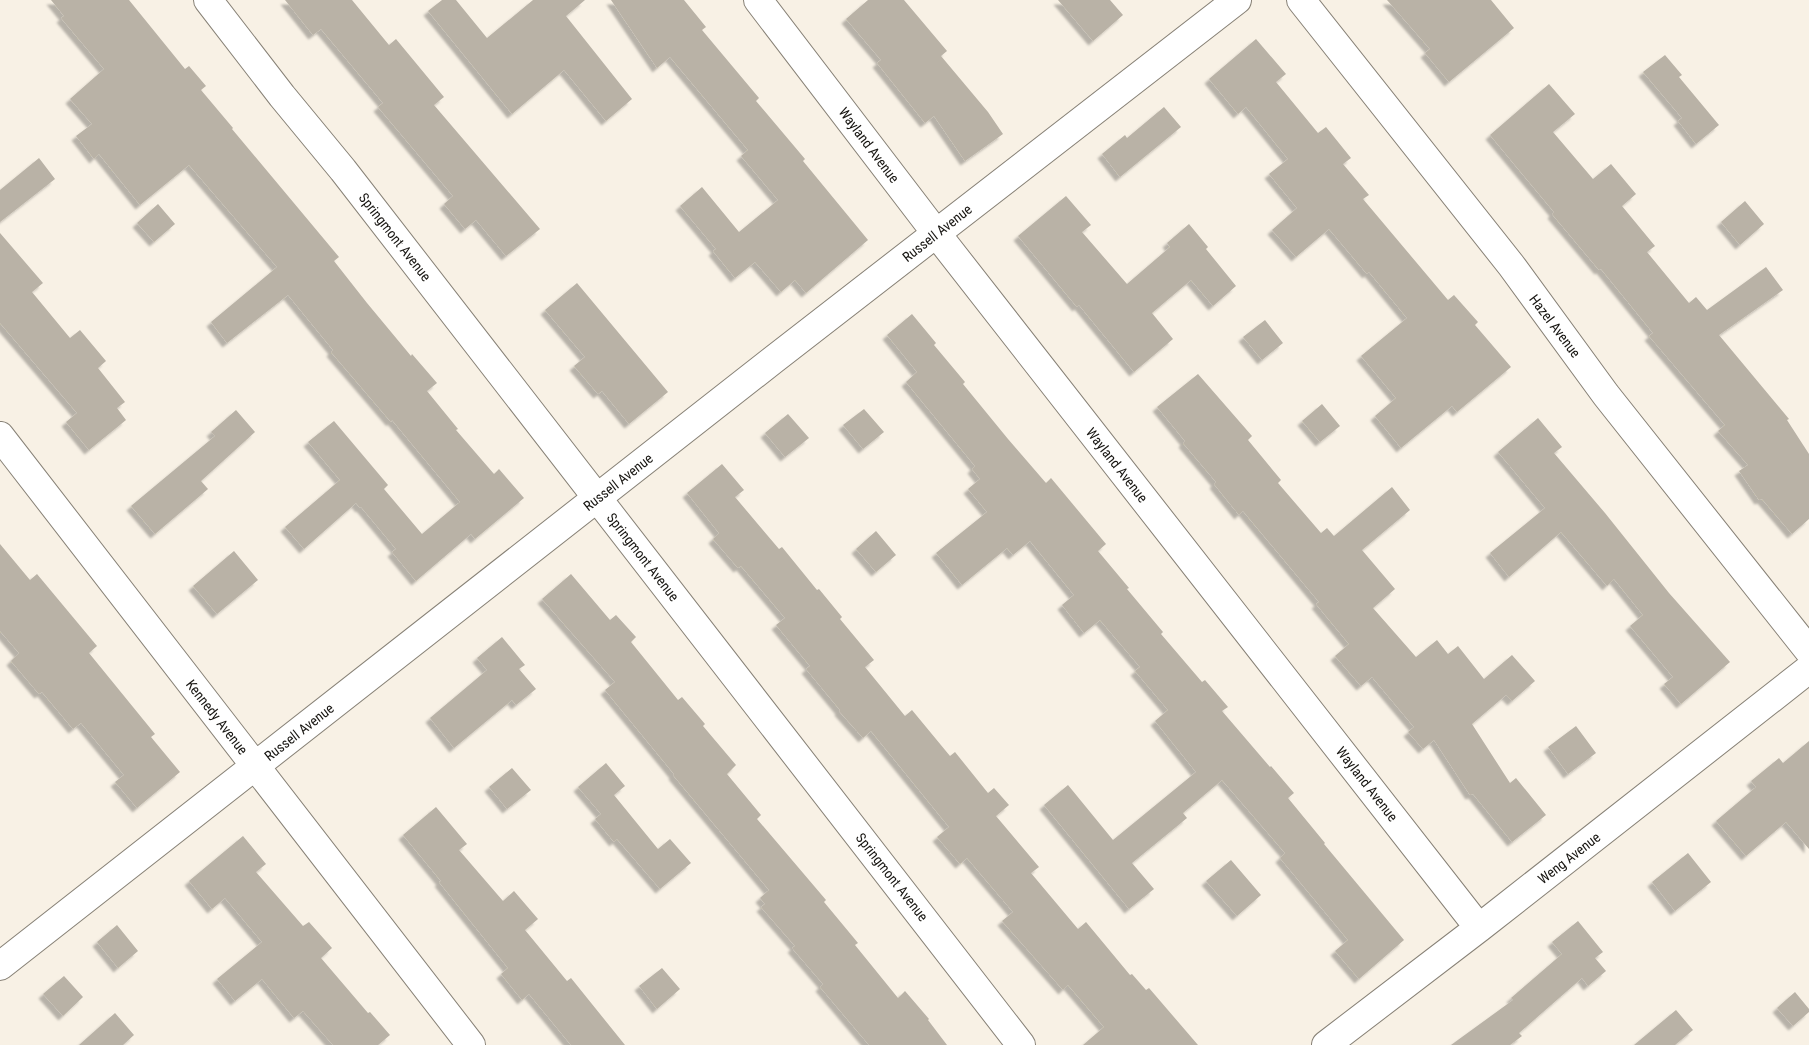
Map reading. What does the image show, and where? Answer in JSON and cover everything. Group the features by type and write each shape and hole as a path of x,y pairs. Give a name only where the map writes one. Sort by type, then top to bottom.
{"street":[{"name":"Springmont Avenue","path":"208,0 282,96 349,178 1022,1045"},
{"name":"Wayland Avenue","path":"758,0 936,233 1479,928"},
{"name":"Russell Avenue","path":"0,966 936,233 1237,0"},
{"name":"Hazel Avenue","path":"1301,0 1510,265 1606,395 1809,651"},
{"name":"Kennedy Avenue","path":"0,436 471,1045"},
{"name":"Weng Avenue","path":"1326,1045 1479,928 1809,669"}],"building":[{"path":"51,0 129,0 185,69 189,66 206,86 201,90 339,257 334,261 411,356 412,354 437,383 427,391 458,429 456,430 494,474 499,469 524,498 475,539 471,534 416,581 392,552 396,549 356,503 304,549 285,527 340,480 308,442 334,421 388,485 384,489 422,534 460,502 392,420 391,422 331,352 333,350 288,295 227,343 211,322 277,267 189,165 140,205 99,154 94,159 76,136 92,124 70,99 104,69 61,18 64,16"},
{"path":"285,0 352,0 389,45 396,39 444,97 434,105 540,229 506,256 476,220 465,229 444,204 453,196 378,107 383,103 321,29 313,35"},
{"path":"442,0 456,0 487,38 533,0 585,0 566,16 632,99 606,121 564,70 512,114 428,11"},
{"path":"611,0 684,0 706,27 702,30 759,98 756,101 805,159 803,161 868,240 806,293 795,280 781,292 755,262 735,278 713,251 716,249 680,206 702,187 739,232 778,200 741,156 748,150 670,57 657,68"},
{"path":"868,0 904,0 947,51 941,56 988,112 1003,134 965,161 934,116 925,123 877,63 881,60 846,19"},
{"path":"1058,0 1110,0 1123,15 1093,41"},
{"path":"1387,0 1491,0 1514,28 1449,82 1425,53 1430,49"},
{"path":"1256,39 1286,74 1276,82 1318,133 1326,127 1351,158 1343,164 1369,195 1363,199 1448,300 1454,295 1478,322 1475,325 1511,367 1457,412 1452,406 1401,448 1375,416 1396,398 1361,356 1407,318 1369,272 1367,274 1329,229 1296,257 1272,230 1297,208 1269,174 1288,159 1246,107 1238,114 1209,79"},
{"path":"1665,55 1682,75 1679,77 1719,125 1696,144 1678,121 1682,118 1643,72"},
{"path":"1549,84 1575,114 1553,132 1593,179 1611,164 1636,194 1622,206 1655,246 1647,252 1689,303 1696,297 1707,310 1766,267 1783,290 1719,335 1789,419 1787,420 1809,454 1809,519 1792,534 1762,499 1759,500 1739,471 1748,465 1718,431 1725,425 1649,336 1653,333 1601,269 1599,270 1552,214 1554,212 1490,135"},
{"path":"1164,107 1181,127 1120,177 1102,154 1125,135 1127,138"},
{"path":"39,158 55,179 0,222 0,190"},
{"path":"1066,196 1091,225 1082,232 1127,284 1170,247 1167,243 1189,224 1208,247 1206,249 1236,286 1213,306 1191,280 1152,313 1173,339 1134,372 1079,305 1077,307 1018,236"},
{"path":"1745,201 1764,224 1740,245 1721,222"},
{"path":"158,204 175,224 154,242 137,223"},
{"path":"0,233 43,283 32,292 70,338 80,330 106,361 98,368 125,402 117,408 126,420 89,450 66,422 77,413 0,323"},
{"path":"577,283 668,392 629,424 602,391 598,394 574,366 585,357 545,310"},
{"path":"912,314 936,343 934,345 965,382 963,384 1008,439 1046,483 1051,478 1106,544 1098,551 1163,632 1161,634 1202,682 1205,680 1228,707 1222,711 1294,793 1288,798 1404,940 1359,979 1335,951 1348,940 1280,858 1285,853 1222,780 1183,813 1187,818 1132,863 1154,889 1129,909 1044,805 1068,785 1113,840 1196,772 1155,721 1168,710 1135,671 1140,667 1100,620 1084,633 1062,605 1074,595 1030,541 1013,555 1007,548 962,585 936,553 987,512 968,489 980,479 972,469 975,466 906,382 917,372 887,335"},
{"path":"1265,320 1283,343 1262,360 1243,337"},
{"path":"1198,374 1252,436 1248,440 1281,480 1278,483 1321,533 1327,528 1334,536 1392,487 1410,510 1362,550 1395,589 1373,608 1416,657 1437,640 1448,654 1458,646 1484,679 1512,655 1535,681 1512,701 1506,695 1472,724 1510,783 1516,778 1546,815 1512,842 1473,794 1470,795 1434,740 1423,749 1408,732 1414,727 1372,677 1361,686 1335,656 1349,644 1316,604 1319,602 1243,511 1239,515 1214,484 1216,482 1183,443 1185,441 1157,407"},
{"path":"1322,404 1340,426 1320,442 1302,421"},
{"path":"864,409 884,432 863,449 843,425"},
{"path":"236,410 255,432 201,481 208,489 155,534 131,506 215,436 211,432"},
{"path":"788,414 809,438 785,457 765,433"},
{"path":"1538,418 1562,447 1554,453 1669,593 1730,662 1681,704 1664,684 1673,677 1630,626 1643,615 1614,579 1607,586 1561,532 1509,577 1490,553 1545,508 1498,452"},
{"path":"722,464 744,490 735,497 779,549 782,547 842,617 840,619 874,660 865,667 905,716 912,710 950,756 955,752 988,793 994,788 1009,805 996,816 1039,867 1031,873 1078,929 1086,922 1130,975 1132,974 1146,990 1149,988 1198,1045 1083,1045 1104,1027 1068,985 1063,990 1002,921 1013,912 967,858 960,864 937,837 949,827 871,731 863,738 839,711 806,669 810,666 776,625 785,618 741,566 738,568 713,539 719,533 687,493"},
{"path":"876,531 896,555 876,572 856,549"},
{"path":"0,544 30,580 37,574 97,646 89,653 155,734 151,737 180,772 137,808 115,782 124,775 81,723 73,729 42,692 39,694 11,661 19,653 0,631"},
{"path":"234,551 258,580 217,614 193,586"},
{"path":"571,574 610,620 616,615 636,637 631,642 678,700 682,697 705,724 703,726 736,765 727,774 761,815 757,819 826,900 824,902 858,943 855,945 898,998 905,991 929,1019 947,1045 869,1045 820,987 823,984 792,948 795,946 761,907 765,904 760,898 769,890 605,690 615,682 542,599"},
{"path":"502,637 525,665 519,669 536,689 516,705 512,700 454,748 430,718 487,670 477,658"},
{"path":"1576,726 1596,753 1568,774 1548,747"},
{"path":"1809,741 1809,849 1786,822 1746,856 1716,821 1756,787 1751,781 1779,758 1783,763"},
{"path":"606,763 625,786 614,795 658,849 670,839 691,863 660,889 617,839 614,842 595,819 601,814 578,787"},
{"path":"512,768 531,790 507,809 489,787"},
{"path":"436,807 467,844 459,850 503,901 514,891 538,919 525,930 567,981 571,978 625,1045 571,1045 529,994 522,1000 501,974 508,968 403,835"},
{"path":"243,836 266,864 256,872 303,926 309,922 332,948 321,958 368,1013 370,1012 390,1035 378,1045 333,1045 303,1011 294,1018 262,979 235,1001 217,979 262,942 225,898 212,909 189,881"},
{"path":"1688,853 1711,882 1675,911 1652,882"},
{"path":"1231,860 1261,895 1237,916 1206,881"},
{"path":"1578,921 1603,952 1595,958 1606,971 1588,986 1582,978 1519,1033 1522,1036 1510,1045 1451,1045 1513,1000 1511,998 1562,954 1552,942"},
{"path":"117,925 138,951 118,968 97,942"},
{"path":"662,968 680,989 657,1009 639,986"},
{"path":"64,976 83,997 63,1016 43,994"},
{"path":"1795,992 1809,1009 1809,1012 1793,1026 1777,1008"},
{"path":"1676,1010 1693,1030 1675,1045 1634,1045"},
{"path":"115,1013 134,1035 123,1045 79,1045"}]}
